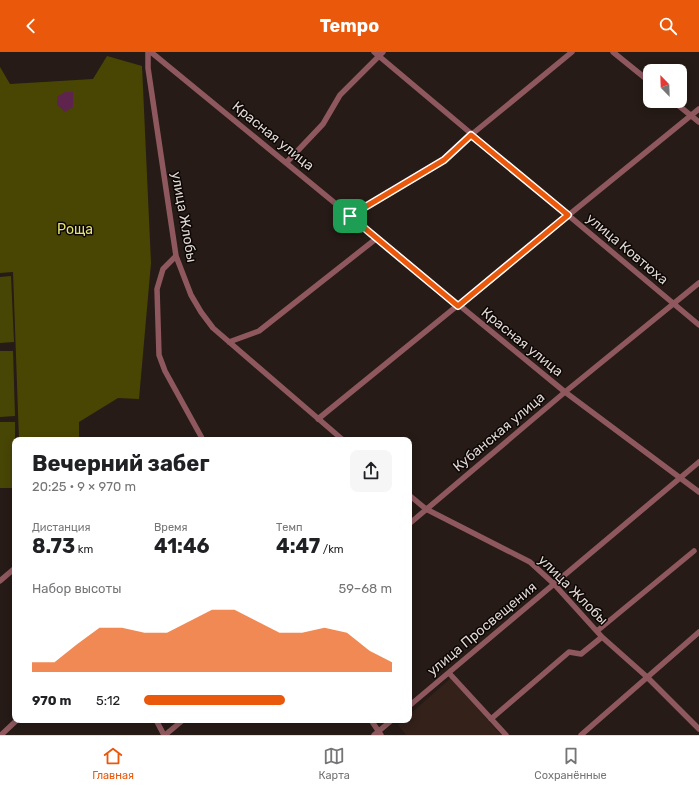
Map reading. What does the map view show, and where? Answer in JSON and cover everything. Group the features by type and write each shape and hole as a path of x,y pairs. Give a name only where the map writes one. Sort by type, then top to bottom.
{"street":[{"name":"Красная улица","path":"149,52 565,392 699,492"},
{"name":"улица Жлобы","path":"149,52 148,68 176,256 191,294 201,312 214,328 339,437"},
{"path":"350,216 444,160 471,135 572,52"},
{"path":"613,52 643,76"},
{"path":"286,163 323,124 340,95 378,53"},
{"name":"улица Ковтюха","path":"378,53 471,135 699,325"},
{"path":"681,108 699,122"},
{"path":"318,419 699,109"},
{"path":"229,342 259,331 377,238"},
{"path":"176,256 163,269 157,289 159,355 165,371 200,437"},
{"name":"Кубанская улица","path":"412,522 565,392 699,283"},
{"name":"улица Просвещения","path":"412,704 699,462"},
{"name":"улица Жлобы","path":"412,498 426,510 530,562 554,584 602,637 646,677 699,729"},
{"path":"597,631 694,551"},
{"path":"0,581 12,571"},
{"path":"581,735 699,632"},
{"path":"491,720 569,652 581,654 602,637"},
{"path":"449,673 506,735"},
{"path":"1,735 14,723"},
{"path":"158,723 164,735 179,723"},
{"path":"372,723 378,734 389,723"}],"shaded area":[{"path":"65,92 73,92 73,107 65,112 57,105 57,97"},
{"path":"11,276 14,342 0,343 0,277"},
{"path":"0,351 13,351 15,416 0,417"},
{"path":"0,422 15,422 15,437 12,437 12,488 0,488"},
{"path":"451,678 501,735 406,735 398,725 400,723 412,723 412,712"}],"green space":[{"name":"Роща","path":"107,56 142,66 151,263 139,399 118,398 79,422 79,437 19,437 13,272 0,273 0,67 10,84 93,79"}],"route":[{"path":"471,135 568,215 458,306 350,216 444,160 471,135"}]}
